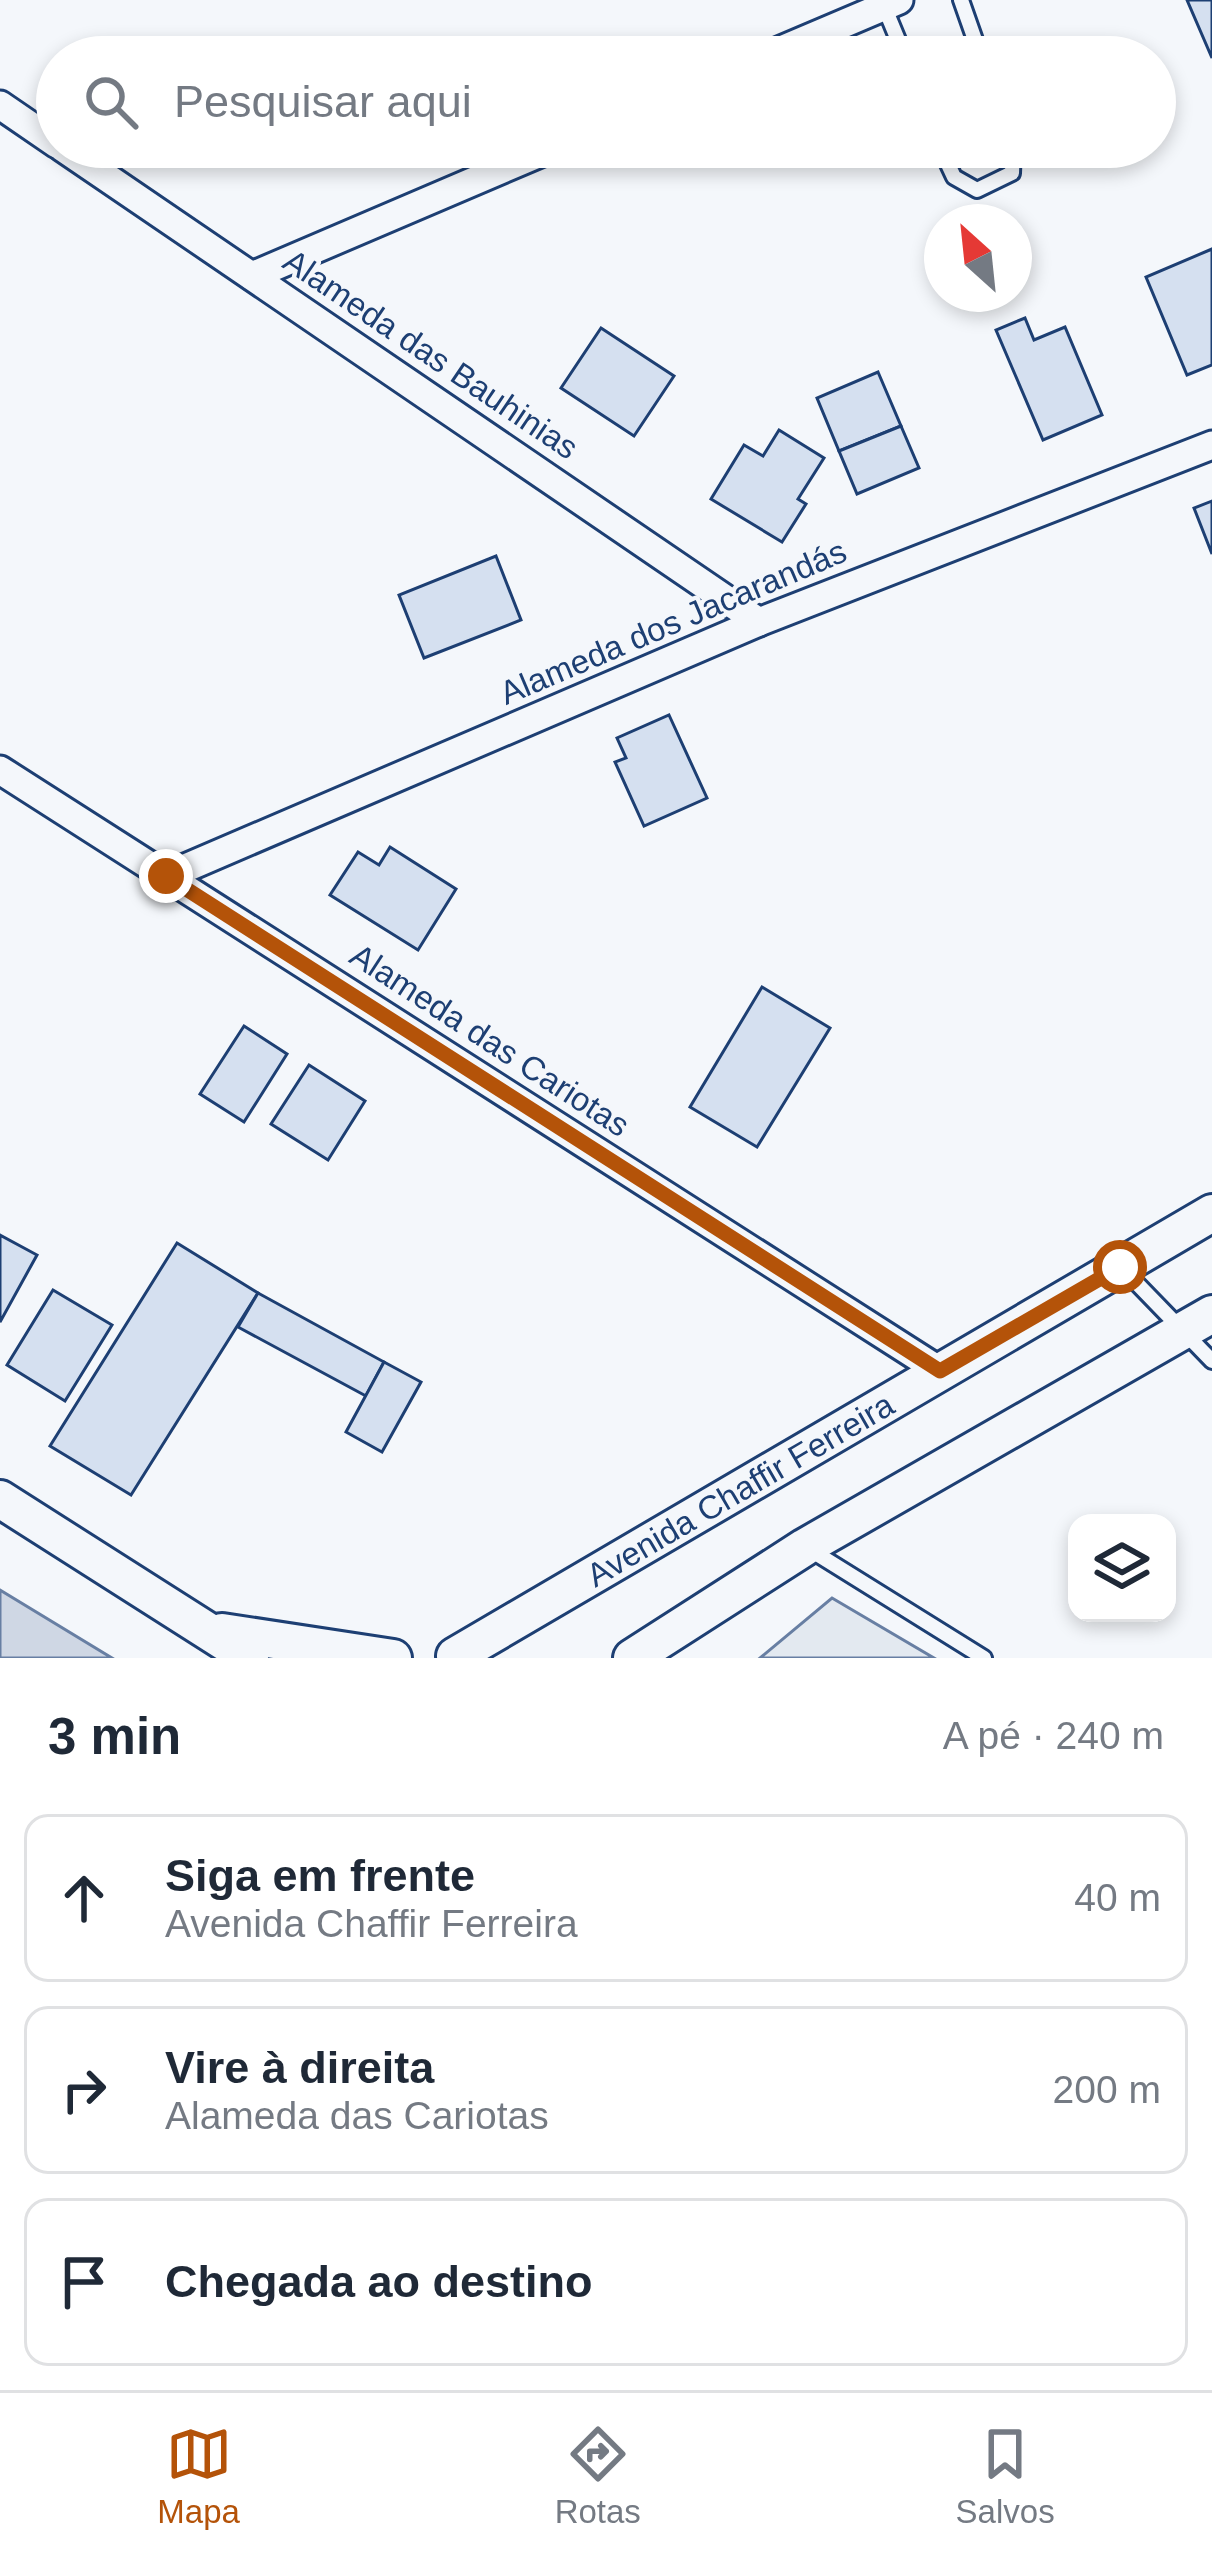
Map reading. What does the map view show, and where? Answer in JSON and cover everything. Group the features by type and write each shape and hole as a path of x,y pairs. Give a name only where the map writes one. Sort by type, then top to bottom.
{"street":[{"path":"814,36 891,3"},
{"name":"Alameda das Bauhinias","path":"0,105 36,129"},
{"name":"Alameda das Bauhinias","path":"94,168 759,622"},
{"path":"252,276 505,168"},
{"name":"Alameda dos Jacarandás","path":"166,876 759,622 1212,446"},
{"name":"Alameda das Cariotas","path":"0,770 940,1371"},
{"name":"Avenida Chaffir Ferreira","path":"451,1657 1212,1213"},
{"path":"632,1658 805,1547 1196,1323"},
{"path":"0,1499 250,1658"},
{"path":"206,1630 393,1658"}],"lane":[{"path":"961,0 974,36"},
{"path":"891,3 900,36"},
{"path":"950,168 954,177 976,190 1012,173 1012,168"},
{"path":"1120,1267 1196,1323 1212,1361"},
{"path":"805,1547 984,1658"}],"shaded area":[{"path":"0,1590 112,1658 0,1658"},
{"path":"832,1598 934,1658 760,1658"}],"building":[{"path":"1187,0 1212,0 1212,58"},
{"path":"1212,249 1212,365 1187,375 1146,277"},
{"path":"1025,318 1034,340 1065,327 1102,415 1043,440 996,330"},
{"path":"601,328 674,376 634,436 561,388"},
{"path":"878,372 901,426 839,451 817,398"},
{"path":"901,426 919,468 857,494 839,451"},
{"path":"779,430 824,458 798,499 806,504 782,542 711,499 744,445 763,456"},
{"path":"1212,501 1212,554 1194,508"},
{"path":"496,556 521,620 424,658 399,595"},
{"path":"669,715 707,798 644,826 615,762 626,758 617,738"},
{"path":"390,847 456,889 418,950 330,895 358,852 379,865"},
{"path":"762,987 830,1028 757,1147 690,1107"},
{"path":"244,1026 287,1054 244,1122 200,1094"},
{"path":"309,1065 365,1101 328,1160 271,1124"},
{"path":"0,1235 37,1255 0,1322"},
{"path":"177,1243 258,1293 131,1495 50,1446"},
{"path":"53,1290 112,1325 65,1401 7,1365"},
{"path":"258,1293 384,1362 366,1396 238,1327"},
{"path":"384,1362 421,1382 382,1452 346,1432"}],"route":[{"path":"166,876 940,1371 1120,1267"}]}
